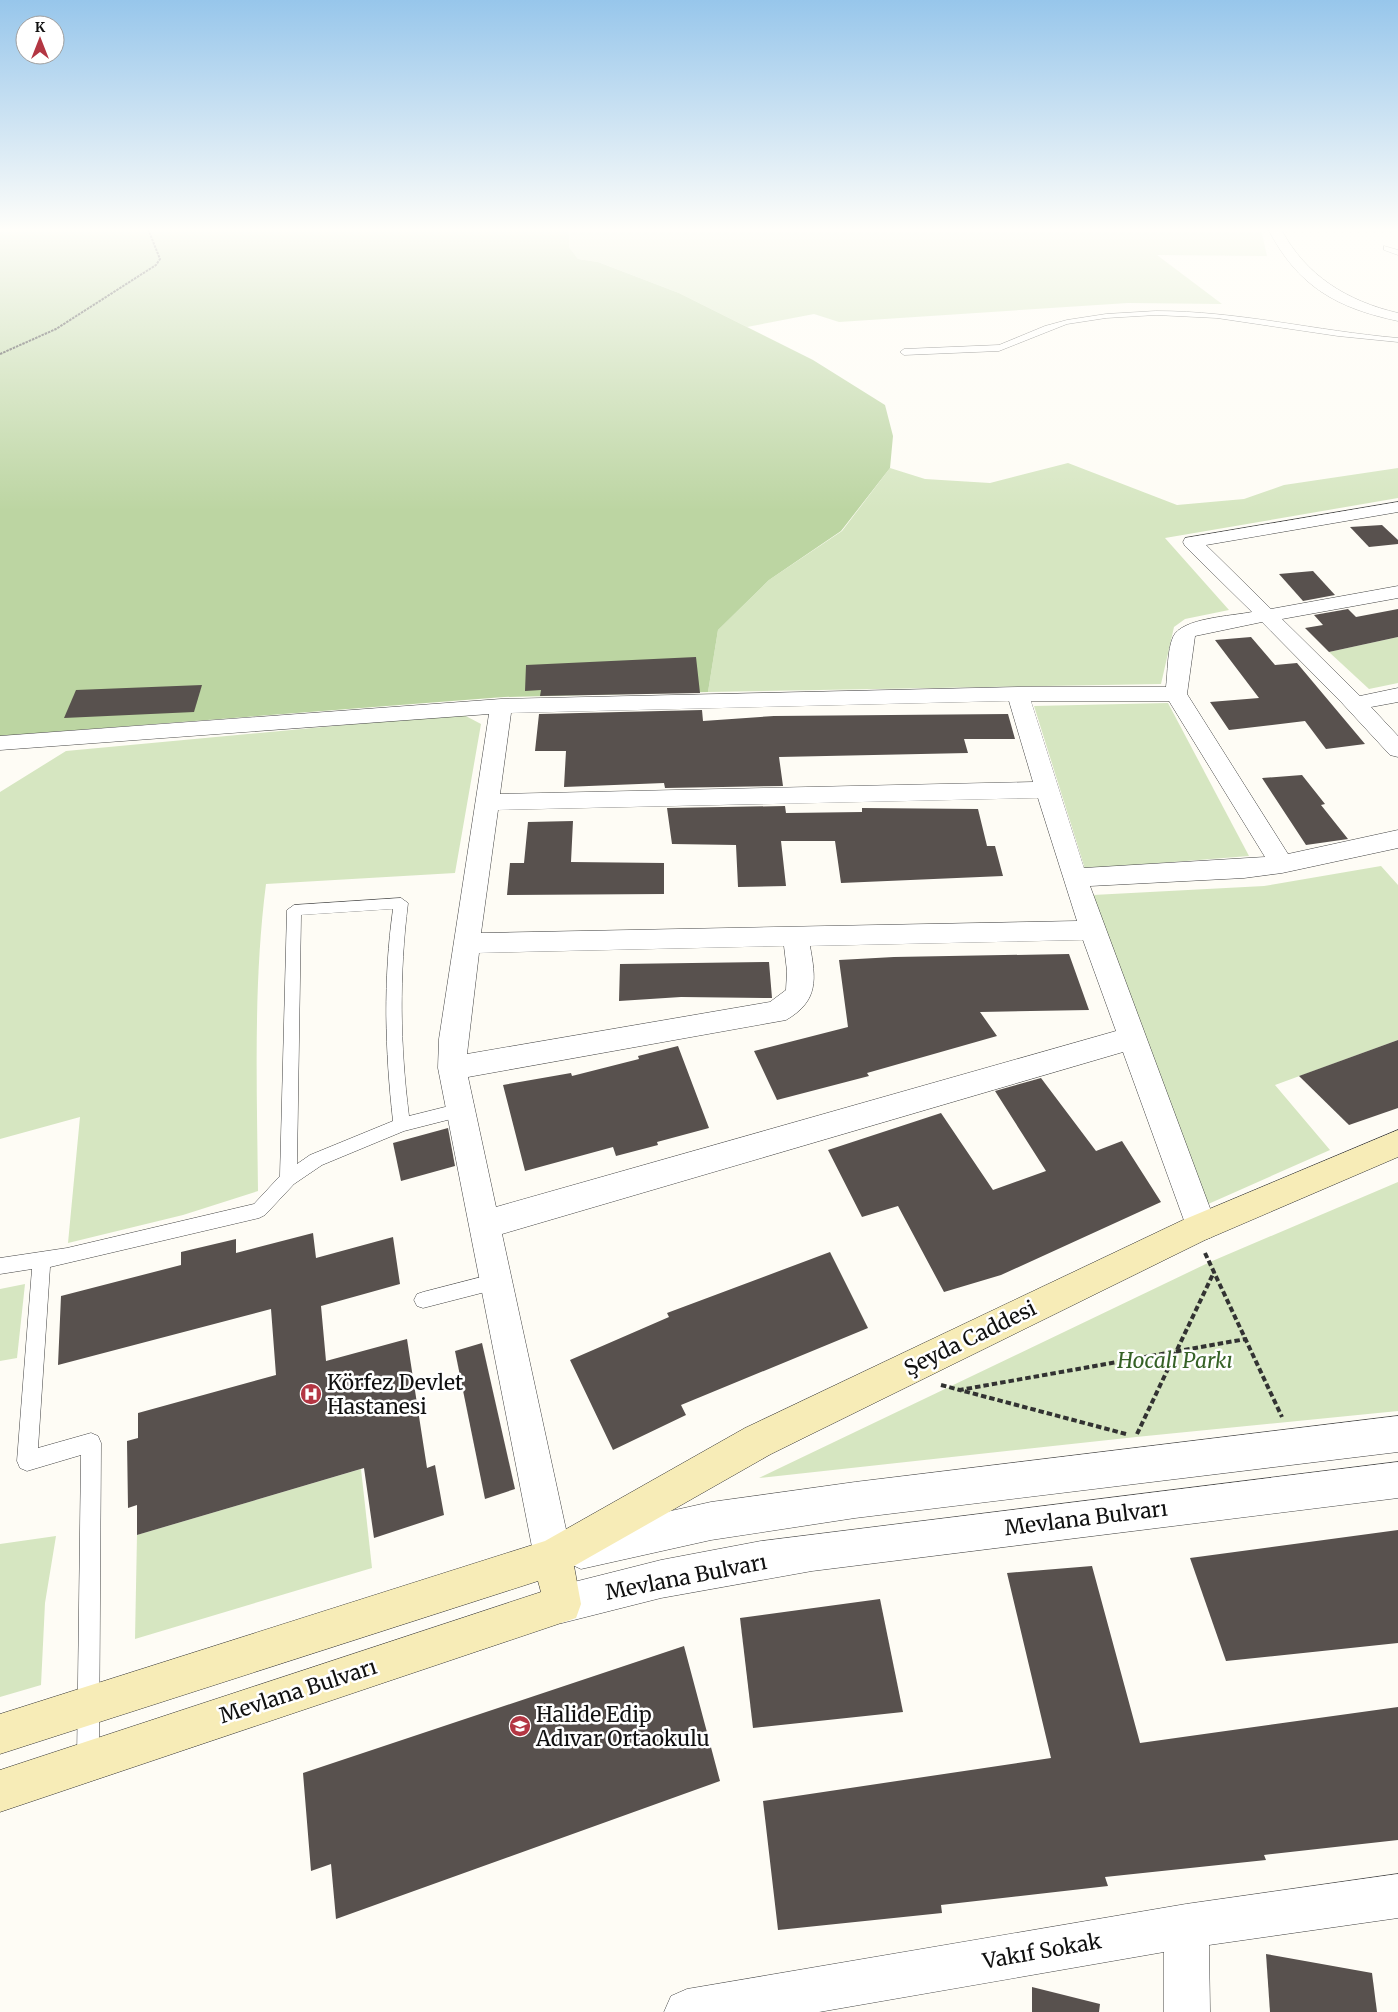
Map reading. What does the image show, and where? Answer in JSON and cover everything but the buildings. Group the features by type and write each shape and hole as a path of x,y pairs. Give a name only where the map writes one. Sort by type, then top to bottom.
{"main road":[{"name":"Şeyda Caddesi","path":"553,1557 758,1440 1198,1229 1398,1143"},
{"path":"0,1734 553,1557 562,1604"},
{"name":"Mevlana Bulvarı","path":"0,1791 562,1604"}],"street":[{"path":"1398,507 1192,542 1355,704 1398,750"},
{"path":"1282,864 1176,694 1183,638 1188,632 1197,628 1398,592"},
{"path":"0,743 501,706 1018,694 1176,694"},
{"path":"1018,694 1074,878 1198,1229"},
{"path":"1355,704 1398,695"},
{"path":"501,706 453,1039 452,1068 498,1281 553,1557 711,1521 864,1499 1398,1434"},
{"path":"486,802 1046,790"},
{"path":"1074,878 1244,869 1282,864 1398,839"},
{"path":"467,943 1092,930"},
{"path":"452,1068 776,1012 790,1006 798,998 801,984 796,937"},
{"path":"486,1224 1132,1038"},
{"name":"Mevlana Bulvarı","path":"562,1604 616,1588 694,1572 842,1550 1398,1480"},
{"name":"Vakıf Sokak","path":"686,2012 1186,1926 1398,1896"},
{"path":"1186,1926 1187,2012"}],"lane":[{"path":"904,352 998,348 1016,343 1054,325 1067,323"},
{"path":"1266,323 1356,337 1398,340"},
{"path":"288,1179 294,910 401,903 393,954 391,1008 394,1066 402,1125"},
{"path":"0,1266 67,1256 259,1210 288,1179 316,1160 402,1125 461,1110"},
{"path":"42,1260 27,1460 91,1444 88,1761"},
{"path":"422,1300 498,1281"}],"path":[{"path":"0,354 66,323"},
{"path":"1198,1229 1214,1272 1296,1446"},
{"path":"1214,1272 1177,1351 1136,1436 960,1390 979,1387 1177,1351 1246,1339"}],"green space":[{"path":"0,323 739,323 813,360 885,405 893,436 890,468 841,531 769,580 718,630 708,692 504,697 0,736"},
{"path":"739,323 768,323 747,327"},
{"path":"1068,463 1177,505 1244,499 1284,485 1398,468 1398,498 1165,538 1229,610 1185,619 1174,627 1161,684 708,692 718,630 769,580 842,531 890,468 925,479 990,483"},
{"path":"1398,637 1398,683 1369,689 1329,652"},
{"path":"1168,703 1249,856 1085,869 1034,706"},
{"path":"462,714 481,724 455,873 266,884 257,999 258,1191 183,1215 68,1243 80,1117 0,1139 0,792 66,751"},
{"path":"1381,866 1398,885 1398,1040 1275,1085 1330,1150 1206,1205 1093,895 1264,886"},
{"name":"Hocalı Parkı","path":"1398,1182 1398,1411 759,1478 1210,1262"},
{"path":"25,1284 17,1358 0,1361 0,1289"},
{"path":"361,1469 372,1568 135,1639 137,1535"},
{"path":"56,1536 45,1603 41,1685 0,1697 0,1544"}],"place":[{"name":"Körfez Devlet Hastanesi","path":"311,1394"},
{"name":"Halide Edip Adıvar Ortaokulu","path":"520,1726"}]}
